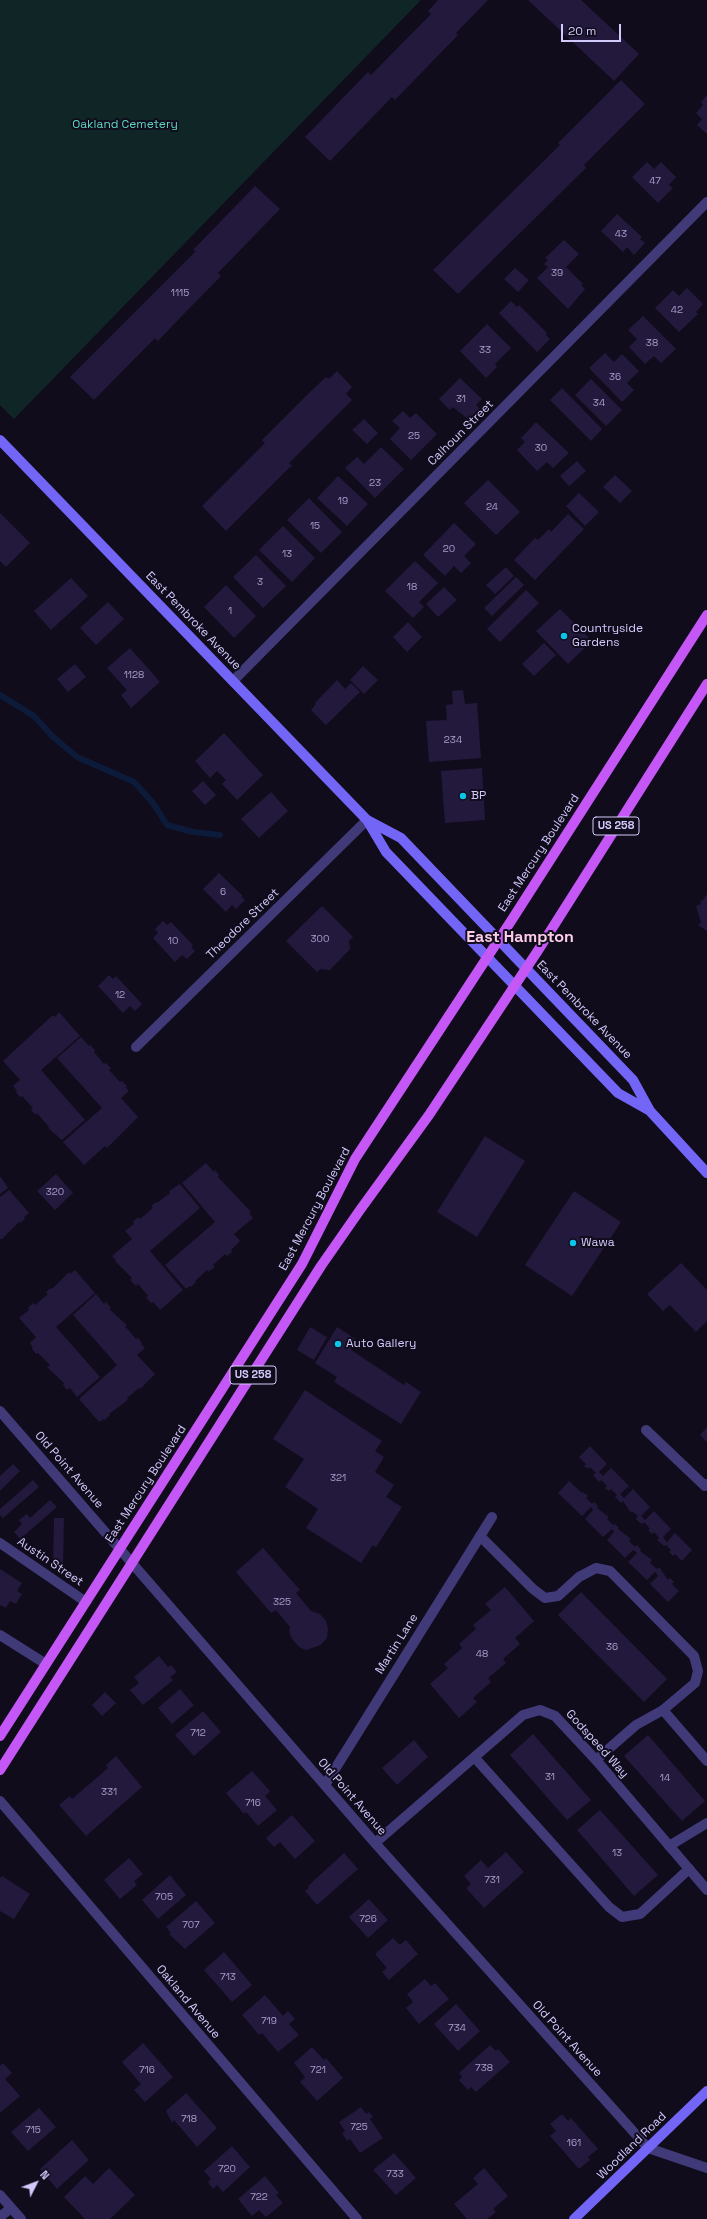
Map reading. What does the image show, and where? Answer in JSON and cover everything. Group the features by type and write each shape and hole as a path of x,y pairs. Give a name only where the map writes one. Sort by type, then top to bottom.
{"main road":[{"name":"East Pembroke Avenue","path":"0,440 367,820 386,852 618,1093 650,1111"},
{"name":"East Mercury Boulevard","path":"0,1736 302,1264 355,1159 707,615"},
{"name":"US 258","path":"0,1770 322,1266 360,1210 429,1115 515,985 707,684"},
{"name":"East Pembroke Avenue","path":"367,820 401,838 633,1080 650,1111 707,1173"},
{"name":"Woodland Road","path":"574,2219 707,2091"}],"street":[{"name":"Calhoun Street","path":"233,681 707,202"},
{"name":"Theodore Street","path":"136,1047 367,820"},
{"name":"Old Point Avenue","path":"0,1411 375,1843 648,2148 707,2168"},
{"path":"646,1430 705,1486 707,1484"},
{"name":"Martin Lane","path":"325,1785 492,1517"},
{"path":"480,1536 532,1589 545,1598 558,1596 579,1577 596,1568 610,1571 694,1656 698,1671 695,1683 663,1710 636,1724 596,1760"},
{"name":"Austin Street","path":"0,1543 86,1602"},
{"path":"0,1635 46,1664"},
{"name":"Godspeed Way","path":"375,1843 523,1716 540,1710 555,1716 596,1760 707,1890"},
{"path":"663,1710 707,1761"},
{"path":"475,1758 609,1907 622,1917 640,1914 689,1869"},
{"name":"Oakland Avenue","path":"0,1801 357,2219"},
{"path":"669,1846 707,1823"},
{"path":"0,2195 21,2219"},
{"path":"0,2217 11,2208"}],"green space":[{"name":"Oakland Cemetery","path":"0,0 421,0 14,419 0,405"}],"building":[{"path":"438,0 488,0 456,33 458,35 395,100 392,97 330,161 305,137 368,72 371,75 431,14 428,11"},
{"path":"528,0 581,0 639,54 614,81"},
{"path":"621,80 645,104 584,165 586,168 458,294 433,270 560,145 558,143"},
{"path":"707,95 707,134 697,125 702,119 696,113 703,105 701,102"},
{"path":"647,162 654,169 661,162 676,177 669,185 673,188 658,203 632,177"},
{"path":"255,186 280,209 218,273 221,276 158,341 155,338 94,400 70,377 196,251 193,250"},
{"path":"617,214 642,237 640,239 645,243 634,255 627,247 623,252 601,231"},
{"path":"564,240 579,254 566,267 583,284 581,285 585,289 568,309 537,278 548,267 544,264 548,260 545,258"},
{"path":"515,268 529,280 518,292 504,279"},
{"path":"687,288 703,304 696,312 698,314 679,332 655,308 673,290 679,296"},
{"path":"511,301 517,307 519,305 547,333 546,335 550,339 537,352 499,313"},
{"path":"643,316 676,349 661,363 654,356 645,364 629,347 637,339 628,330"},
{"path":"487,324 511,348 495,364 497,367 486,378 460,351"},
{"path":"605,353 614,362 622,354 639,371 627,383 634,390 622,402 589,368"},
{"path":"337,371 352,387 346,394 352,400 289,463 292,466 226,531 202,506 265,443 262,440 312,390 326,377 329,379"},
{"path":"460,378 482,399 476,405 480,409 469,420 453,407 450,410 439,399"},
{"path":"591,379 622,410 606,426 575,395"},
{"path":"562,388 602,429 591,441 550,400"},
{"path":"403,411 410,418 416,413 437,434 411,460 390,439 400,428 392,421"},
{"path":"364,419 378,433 367,444 352,430"},
{"path":"536,422 569,453 553,468 547,462 537,471 517,450 525,442 521,438"},
{"path":"381,447 404,469 375,498 345,468 357,457 364,464"},
{"path":"577,461 586,471 569,486 560,476"},
{"path":"615,475 632,491 620,503 603,487"},
{"path":"338,476 368,504 347,526 317,498"},
{"path":"488,480 520,512 496,535 464,503"},
{"path":"579,493 599,512 585,526 566,506"},
{"path":"309,498 342,532 321,553 287,520"},
{"path":"0,513 30,543 6,567 0,561"},
{"path":"568,514 584,529 535,580 514,560 535,538 538,540 549,529 551,532"},
{"path":"454,523 476,544 464,556 471,563 461,573 454,566 445,576 423,555"},
{"path":"283,526 315,558 292,582 259,550"},
{"path":"256,555 286,586 263,608 233,577"},
{"path":"415,561 438,583 419,602 424,607 413,618 385,591"},
{"path":"506,567 514,576 495,594 486,585"},
{"path":"516,577 524,585 492,616 484,608"},
{"path":"71,578 88,596 51,630 34,611"},
{"path":"226,585 256,616 234,638 204,607"},
{"path":"444,587 457,600 438,617 426,604"},
{"path":"526,590 539,603 500,642 487,629"},
{"path":"108,602 124,619 96,645 80,628"},
{"name":"Countryside Gardens","path":"560,609 592,641 568,664 536,631"},
{"path":"408,622 422,637 407,652 393,637"},
{"path":"544,643 556,655 534,676 522,664"},
{"path":"130,648 160,682 131,708 121,695 127,690 107,668"},
{"path":"75,664 86,677 68,692 57,679"},
{"path":"363,666 378,680 364,694 350,680"},
{"path":"337,680 345,689 351,683 360,692 326,725 311,710 316,704 315,703"},
{"path":"463,690 465,704 477,703 481,758 429,762 426,721 447,720 446,705 453,704 452,691"},
{"path":"224,733 263,775 237,800 222,784 226,780 217,771 210,778 195,761"},
{"name":"BP","path":"482,768 485,820 445,823 441,771"},
{"path":"203,781 216,795 205,805 192,791"},
{"path":"271,792 288,811 259,838 241,819"},
{"path":"219,873 243,896 241,897 245,900 236,909 232,905 226,912 203,889"},
{"path":"707,894 707,931 698,925 701,922 696,906 701,904 700,901 703,900"},
{"path":"322,906 353,937 349,941 350,949 330,970 321,969 317,972 286,941"},
{"path":"163,921 167,925 171,922 193,945 191,947 195,951 187,959 182,955 175,962 153,938 158,933 155,929"},
{"path":"109,975 113,979 116,976 142,1004 135,1011 130,1006 123,1013 98,986"},
{"path":"59,1012 80,1036 41,1070 85,1120 62,1140 48,1128 49,1127 37,1113 36,1115 31,1110 33,1108 16,1092 17,1091 13,1086 20,1080 3,1061 53,1015 55,1017"},
{"path":"81,1037 95,1050 94,1052 104,1064 106,1063 111,1068 109,1070 120,1082 122,1081 127,1086 125,1087 129,1091 121,1098 138,1117 107,1148 105,1146 84,1165 63,1142 102,1108 57,1058"},
{"path":"485,1136 525,1161 477,1237 437,1212"},
{"path":"206,1163 214,1172 215,1170 219,1175 218,1177 251,1212 249,1213 253,1218 234,1234 240,1241 231,1250 232,1252 227,1256 225,1254 213,1265 215,1267 208,1272 207,1270 191,1287 190,1286 186,1289 165,1265 215,1222 182,1183"},
{"path":"56,1174 73,1193 55,1210 37,1191"},
{"path":"1,1177 8,1188 0,1194 0,1178"},
{"path":"180,1184 200,1208 150,1251 183,1290 160,1310 153,1302 151,1303 146,1297 148,1296 138,1284 136,1286 130,1280 132,1278 112,1256 132,1239 125,1231 134,1224 133,1222 138,1217 140,1219 153,1208 151,1206 156,1202 157,1203 170,1193 169,1191"},
{"path":"9,1190 29,1213 24,1217 25,1219 20,1223 19,1222 2,1239 0,1239 0,1197"},
{"name":"Wawa","path":"574,1191 621,1222 572,1296 525,1265"},
{"path":"681,1263 707,1290 707,1321 696,1332 670,1305 663,1311 647,1294"},
{"path":"75,1270 95,1293 56,1327 100,1377 77,1397 70,1388 67,1390 63,1385 64,1383 47,1367 50,1365 32,1349 33,1348 30,1343 36,1337 19,1318 29,1310 28,1308 33,1303 35,1305 48,1294 46,1292 51,1288 52,1289 69,1272 70,1274"},
{"path":"96,1294 104,1304 106,1302 111,1308 109,1309 127,1325 125,1326 136,1339 138,1338 142,1343 141,1344 145,1348 137,1355 155,1374 140,1389 139,1388 127,1398 128,1400 109,1414 110,1415 105,1420 104,1419 99,1422 79,1399 117,1365 73,1315"},
{"path":"310,1327 327,1337 314,1360 297,1350"},
{"path":"337,1327 357,1340 351,1350 404,1385 406,1382 421,1392 401,1424 334,1382 337,1377 315,1363"},
{"path":"305,1390 382,1441 375,1451 384,1457 375,1472 394,1485 386,1497 402,1507 376,1547 373,1545 361,1563 306,1528 318,1509 285,1487 304,1459 273,1439"},
{"path":"707,1427 707,1442 700,1435"},
{"path":"590,1446 607,1464 599,1472 603,1476 611,1468 629,1486 620,1494 624,1498 633,1489 650,1507 641,1516 645,1520 654,1511 671,1529 663,1537 667,1542 675,1533 692,1550 682,1561 675,1554 673,1556 669,1552 671,1550 666,1545 664,1546 657,1540 659,1538 654,1532 652,1534 648,1530 650,1529 644,1522 642,1524 636,1519 638,1516 632,1511 631,1513 623,1501 621,1503 615,1497 617,1495 611,1489 609,1491 605,1488 607,1486 601,1480 599,1482 593,1475 596,1473 590,1467 588,1469 584,1466 586,1464 579,1457"},
{"path":"13,1464 20,1471 0,1491 0,1476"},
{"path":"33,1480 39,1487 3,1518 0,1515 0,1509"},
{"path":"569,1481 582,1493 583,1492 588,1496 586,1498 592,1504 594,1502 598,1506 597,1508 609,1517 607,1519 613,1525 615,1524 619,1528 618,1529 631,1539 629,1541 635,1547 637,1545 641,1550 640,1551 652,1560 650,1563 657,1569 659,1567 668,1580 670,1578 674,1582 672,1584 679,1591 668,1602 650,1584 658,1576 655,1572 647,1580 628,1562 637,1553 633,1550 625,1558 607,1540 614,1532 612,1529 603,1537 585,1519 593,1510 591,1507 582,1516 558,1493"},
{"path":"50,1500 57,1507 20,1539 14,1532 22,1524 19,1520 27,1514 30,1518"},
{"path":"54,1518 64,1518 63,1568 53,1567"},
{"path":"263,1548 300,1590 296,1593 311,1611 320,1614 326,1621 328,1629 327,1638 321,1645 306,1650 299,1647 292,1639 289,1631 290,1627 276,1610 271,1613 236,1572"},
{"path":"0,1569 22,1583 17,1591 22,1594 16,1604 10,1601 6,1608 0,1605"},
{"path":"505,1587 534,1621 515,1638 520,1644 503,1659 506,1663 488,1678 491,1682 473,1698 477,1702 459,1718 430,1684 448,1668 444,1664 462,1648 459,1644 476,1629 473,1625 491,1610 485,1604"},
{"path":"581,1592 667,1679 644,1702 558,1615"},
{"path":"159,1656 168,1667 171,1665 177,1672 170,1677 173,1680 143,1705 130,1690 139,1683 134,1677"},
{"path":"180,1689 194,1705 172,1724 158,1708"},
{"path":"105,1692 116,1703 102,1716 92,1705"},
{"path":"203,1711 221,1732 194,1756 175,1735"},
{"path":"533,1734 591,1800 567,1820 510,1755"},
{"path":"648,1735 705,1801 682,1821 624,1756"},
{"path":"414,1740 428,1757 397,1785 382,1768"},
{"path":"116,1756 142,1787 86,1836 59,1805 70,1796 72,1799 108,1768 106,1765"},
{"path":"252,1771 270,1791 265,1796 277,1810 258,1826 246,1812 244,1814 226,1793"},
{"path":"600,1810 658,1875 634,1896 577,1830"},
{"path":"292,1815 315,1841 295,1859 280,1842 274,1847 266,1838"},
{"path":"506,1852 524,1872 484,1908 466,1888 471,1884 464,1876 481,1860 488,1868"},
{"path":"344,1853 358,1869 317,1905 305,1891 309,1888 308,1886"},
{"path":"129,1858 143,1874 134,1881 137,1885 120,1899 104,1880"},
{"path":"170,1875 186,1895 158,1919 142,1900"},
{"path":"2,1876 30,1894 14,1919 0,1911 0,1878"},
{"path":"369,1899 388,1920 368,1938 349,1917"},
{"path":"196,1901 215,1923 185,1949 169,1934 171,1933 166,1927"},
{"path":"393,1938 400,1945 406,1940 418,1954 389,1980 382,1972 387,1968 375,1954"},
{"path":"224,1952 252,1985 232,2002 204,1970"},
{"path":"425,1979 431,1986 435,1983 449,1999 419,2024 406,2008 413,2002 407,1994"},
{"path":"265,1995 283,2016 288,2011 295,2019 289,2024 299,2035 278,2052 262,2033 259,2035 242,2015"},
{"path":"456,2004 480,2031 458,2051 434,2024"},
{"path":"143,2043 173,2077 145,2102 134,2090 141,2084 122,2062"},
{"path":"490,2045 496,2051 498,2049 510,2062 476,2092 471,2087 468,2090 459,2080 462,2077 459,2073"},
{"path":"312,2047 324,2060 326,2058 343,2078 317,2101 300,2082 305,2077 294,2063"},
{"path":"3,2063 12,2073 5,2079 20,2096 0,2113 0,2066"},
{"path":"186,2093 217,2128 197,2147 174,2120 172,2123 166,2111"},
{"path":"361,2107 366,2114 369,2112 373,2117 370,2119 383,2138 360,2153 350,2139 347,2141 342,2133 345,2131 339,2122"},
{"path":"39,2108 56,2127 28,2151 11,2132"},
{"path":"562,2114 568,2121 571,2118 598,2149 588,2157 590,2160 579,2169 550,2136 556,2131 550,2124"},
{"path":"72,2140 89,2160 57,2189 40,2169"},
{"path":"232,2146 250,2167 223,2192 217,2185 213,2189 208,2182 211,2179 204,2171"},
{"path":"394,2153 416,2178 396,2195 373,2170"},
{"path":"109,2168 135,2195 110,2219 85,2219 64,2197 85,2176 93,2184"},
{"path":"484,2168 508,2196 493,2209 496,2212 487,2219 467,2219 454,2204 478,2184 473,2178"},
{"path":"265,2176 279,2193 276,2195 283,2203 266,2217 259,2210 252,2216 238,2199"}],"waterway":[{"path":"0,695 34,716 53,737 77,757 134,782 153,803 167,825 193,832 220,835"}],"place":[{"name":"Countryside Gardens","path":"564,636"},
{"name":"BP","path":"463,796"},
{"name":"Wawa","path":"573,1243"},
{"name":"Auto Gallery","path":"338,1344"}],"district":[{"name":"East Hampton","path":"520,938"}]}
